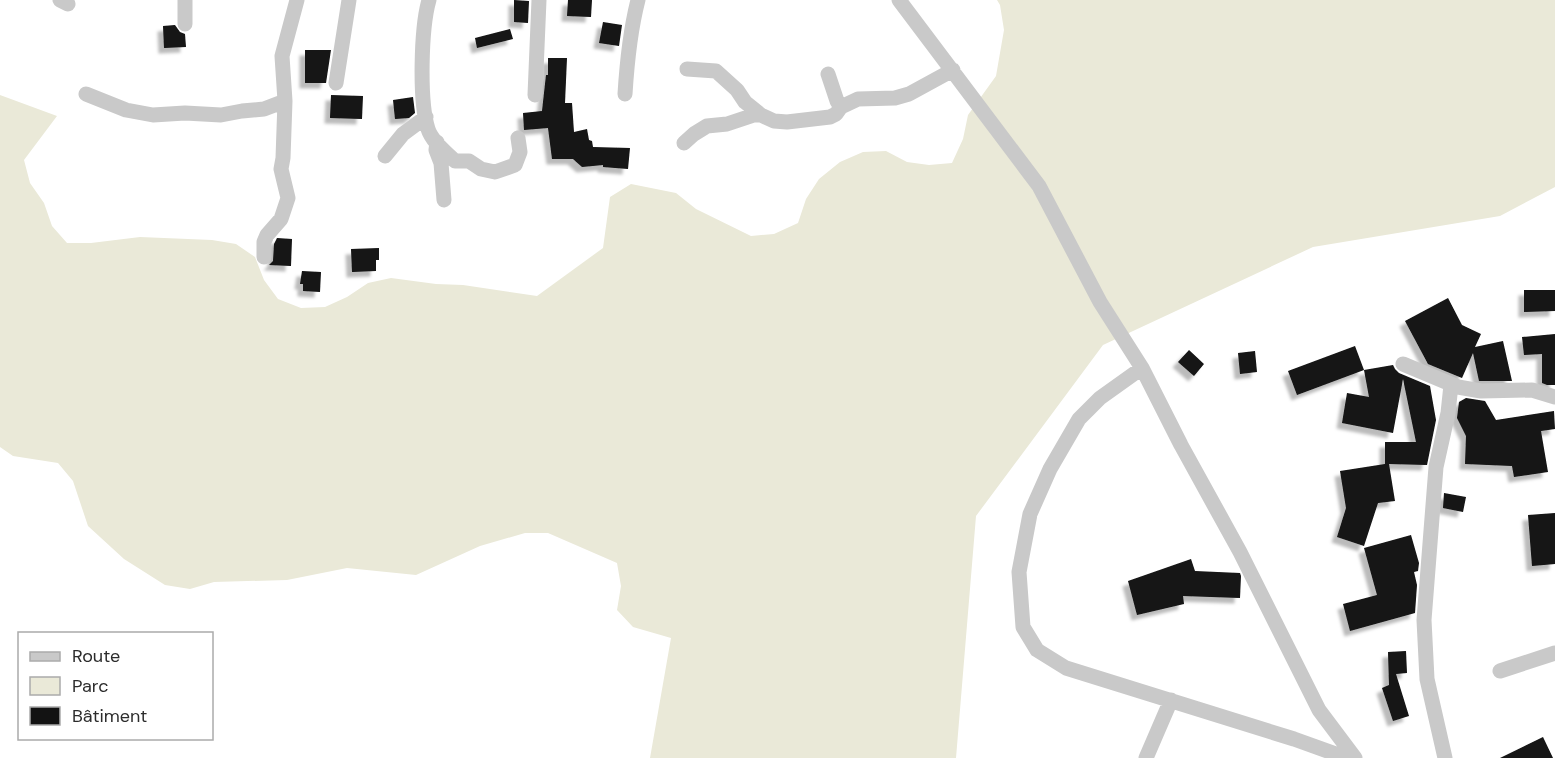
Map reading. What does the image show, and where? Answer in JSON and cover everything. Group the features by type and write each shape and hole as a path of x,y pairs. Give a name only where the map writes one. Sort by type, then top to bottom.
{"street":[{"path":"185,0 185,24"},
{"path":"264,257 264,242 281,219 288,198 281,169 285,101 282,56 297,0"},
{"path":"336,83 349,0"},
{"path":"429,0 426,10 422,62 424,107 429,131 455,161 469,161 481,169 495,172 515,165 520,152 518,138"},
{"path":"535,95 539,0"},
{"path":"625,94 632,23 638,0"},
{"path":"899,0 1040,186 1100,302 1142,368 1240,552 1319,710 1355,758"},
{"path":"687,69 716,71 737,90 745,102 761,115 774,121 787,122 830,117 836,114 841,107 858,99 895,98 909,94 953,70"},
{"path":"828,74 841,107"},
{"path":"86,94 126,110 153,116 184,113 221,115 264,109 285,101"},
{"path":"684,143 707,126 727,124 761,115"},
{"path":"385,156 403,134 426,117"},
{"path":"437,142 436,150 441,163 444,200"},
{"path":"1403,364 1451,385 1481,390 1532,390 1555,398"},
{"path":"1142,368 1100,398 1079,419 1050,469 1030,514 1019,572 1023,627 1037,650 1066,668 1294,739 1347,758"},
{"path":"1445,758 1427,679 1424,620 1436,467 1449,413 1451,385"},
{"path":"1500,671 1555,653"},
{"path":"1146,758 1171,700"}],"green space":[{"path":"997,0 1555,0 1555,187 1500,216 1313,247 1103,345 976,516 956,758 650,758 671,638 633,627 617,610 621,586 617,563 548,533 525,533 480,546 416,575 347,568 287,580 214,582 190,589 165,585 124,559 88,526 73,481 58,463 13,456 0,447 0,95 57,116 24,160 30,183 44,203 52,226 67,243 91,243 140,237 212,240 236,244 255,257 264,280 278,299 301,308 325,307 347,297 368,283 391,278 463,285 537,296 603,248 610,197 631,184 676,193 696,209 751,236 774,234 798,223 806,199 819,179 840,162 863,152 886,151 907,162 929,165 952,163 963,139 968,115 996,76 1004,30"}],"building":[{"path":"514,0 529,1 528,23 514,22"},
{"path":"568,0 592,0 591,17 567,16"},
{"path":"603,22 622,25 619,46 599,43"},
{"path":"175,25 180,32 185,34 186,47 164,48 163,26"},
{"path":"510,29 513,39 477,48 475,38"},
{"path":"305,50 331,50 326,83 305,83"},
{"path":"548,58 567,58 565,103 572,103 574,132 587,129 593,147 630,148 628,169 603,167 603,165 582,167 573,159 552,159 548,128 524,130 523,113 542,111 546,75 548,75"},
{"path":"331,95 363,96 362,119 330,118"},
{"path":"413,97 415,113 409,118 395,119 393,100"},
{"path":"277,238 292,239 291,266 269,265 273,261 274,244"},
{"path":"379,248 376,271 352,272 351,249"},
{"path":"302,271 321,272 320,292 303,291 303,284 300,284"},
{"path":"1524,290 1555,290 1555,311 1524,312"},
{"path":"1448,298 1462,325 1481,334 1475,347 1503,341 1512,381 1479,381 1473,353 1462,378 1428,364 1405,321"},
{"path":"1555,334 1555,385 1547,385 1542,383 1542,354 1524,355 1522,337"},
{"path":"1355,346 1364,370 1297,395 1288,371"},
{"path":"1189,350 1204,364 1194,376 1178,362"},
{"path":"1255,351 1257,372 1240,374 1238,353"},
{"path":"1393,365 1399,373 1430,386 1436,420 1427,465 1389,464 1395,501 1378,503 1364,546 1337,537 1346,508 1340,471 1385,464 1385,442 1416,442 1403,379 1393,433 1342,423 1347,393 1369,397 1364,370"},
{"path":"1466,398 1485,401 1496,420 1554,411 1555,429 1541,431 1548,472 1514,477 1512,466 1465,464 1466,436 1457,418 1459,402"},
{"path":"1444,493 1466,497 1463,512 1443,508"},
{"path":"1555,513 1555,564 1532,566 1528,515"},
{"path":"1411,535 1419,563 1418,571 1414,572 1417,585 1415,613 1350,631 1343,604 1377,595 1364,548"},
{"path":"1191,559 1195,571 1240,573 1240,598 1183,596 1184,604 1137,615 1128,581"},
{"path":"1406,651 1407,673 1396,674 1409,716 1393,721 1382,688 1389,685 1388,652"},
{"path":"1543,737 1553,758 1500,758"}]}
